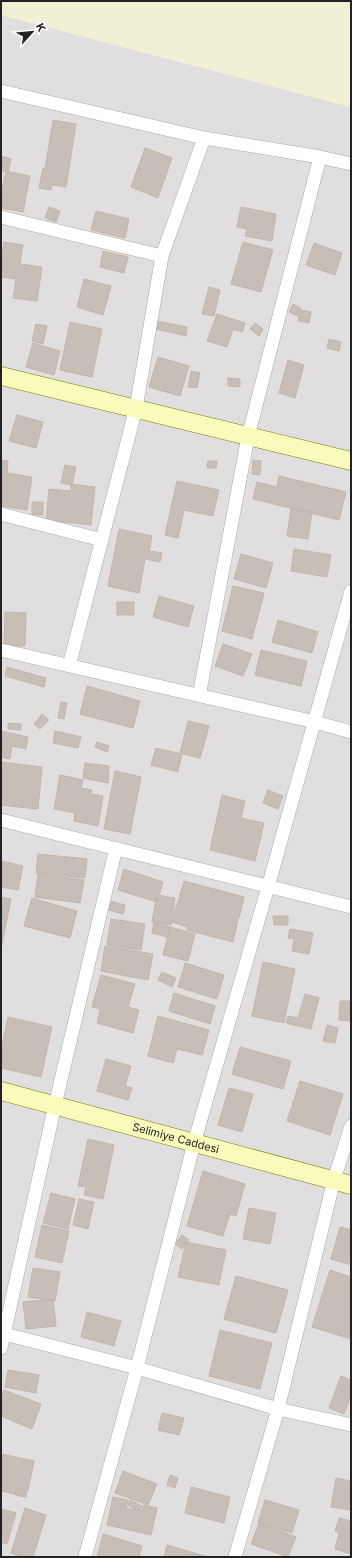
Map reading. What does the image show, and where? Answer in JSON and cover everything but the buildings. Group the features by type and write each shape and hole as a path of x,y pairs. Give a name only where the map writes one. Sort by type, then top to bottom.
{"street":[{"path":"1,91 204,138 320,157 351,164"},
{"path":"69,666 136,408 162,256 204,138"},
{"path":"198,696 248,437 320,157"},
{"path":"1,217 162,256"},
{"path":"1,376 351,461"},
{"path":"1,514 102,540"},
{"path":"84,1557 138,1368 194,1143 351,594"},
{"path":"1,650 315,722 351,732"},
{"path":"1,820 351,907"},
{"path":"1,1348 3,1333 55,1106 116,848"},
{"name":"Selimiye Caddesi","path":"1,1091 351,1185"},
{"path":"235,1557 278,1409 334,1180 351,1126"},
{"path":"3,1333 138,1368 278,1409 351,1425"}],"shaded area":[{"path":"1,15 351,107 351,1557 1,1557"}],"green space":[{"path":"1,1 351,1 351,107 1,15"}]}
